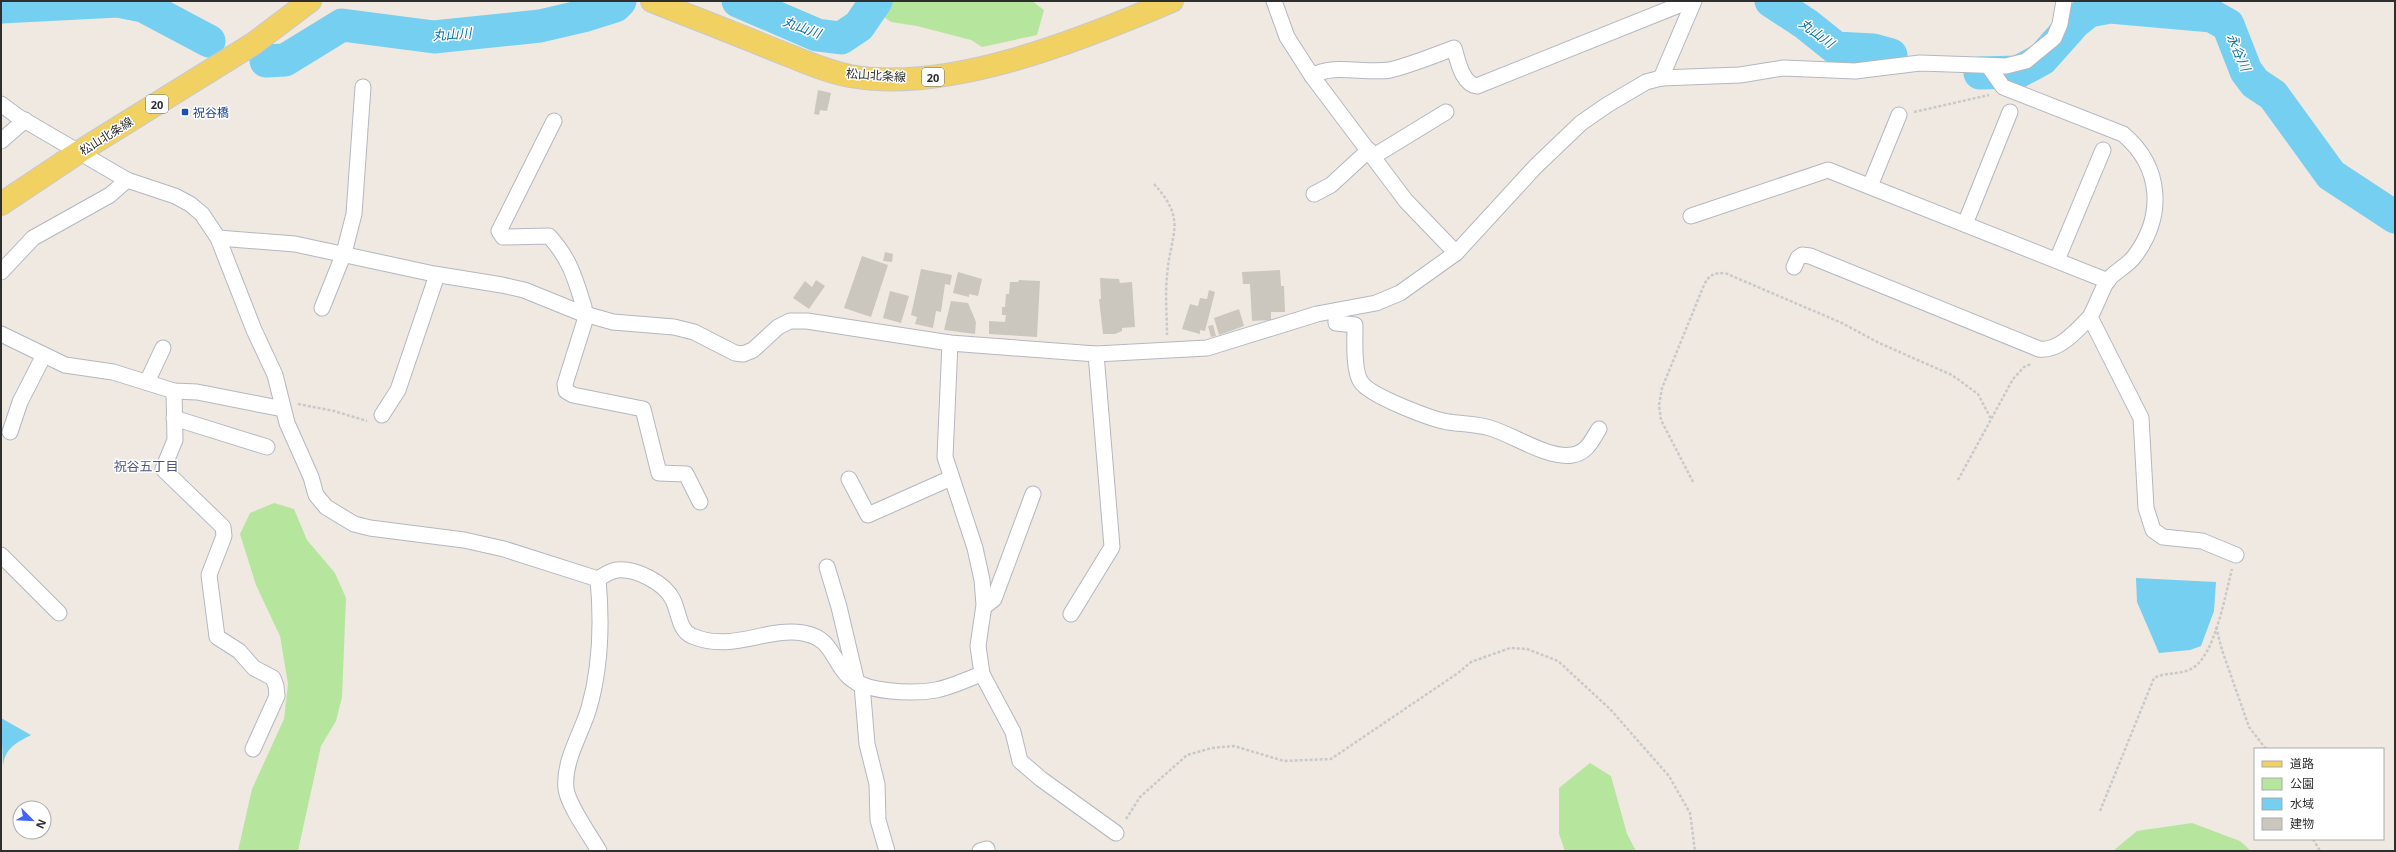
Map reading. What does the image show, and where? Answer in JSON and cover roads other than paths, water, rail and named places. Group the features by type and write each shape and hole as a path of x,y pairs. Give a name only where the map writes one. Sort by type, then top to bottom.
{"main road":[{"name":"松山北条線","path":"1,204 79,152 253,44 310,1"},
{"name":"松山北条線","path":"652,1 807,62 843,74 892,78 942,76 990,66 1097,33 1172,1"}],"street":[{"path":"1274,1 1287,37 1312,76 1372,153 1406,201 1456,253"},
{"path":"1312,76 1325,69 1357,72 1388,70 1454,48 1462,73 1468,82 1477,86 1689,1"},
{"path":"1661,78 1694,1"},
{"path":"218,238 295,244 344,253 437,275 524,290 584,314 612,322 667,326 694,332 734,353 743,354 753,350 778,327 790,321 806,320 950,343 1096,354 1207,348 1317,314 1376,303 1400,293 1456,253 1536,166 1581,124 1630,90 1646,82 1661,78 1740,75 1783,68 1855,71 1920,63 1989,67 2006,66 2026,61 2041,51 2054,38 2060,24 2064,1"},
{"path":"1794,267 1798,258 1802,255 1810,256 2044,350 2067,340 2090,317 2108,281 2133,259 2149,230 2156,202 2151,171 2144,156 2123,134 2004,87 1989,67"},
{"path":"322,308 344,253 354,214 358,179 363,87"},
{"path":"1,104 24,120 128,180 175,196 190,204 202,214 218,238 254,330 275,376 287,423 311,477 316,495 326,507 338,516 370,528 464,540 504,549 598,579 618,570 650,578 673,599 682,626 690,636 702,640 742,642 790,632 805,634 822,640 832,650 846,675 859,684 869,688 920,692 956,684 982,674"},
{"path":"1314,194 1331,184 1372,153 1446,112"},
{"path":"1965,224 2010,112"},
{"path":"1870,186 1899,115"},
{"path":"1,141 24,120"},
{"path":"554,121 499,231 503,237 549,236 560,248 573,270 584,307 584,314 565,384 566,391 573,395 643,409 658,473 686,474 700,502"},
{"path":"2057,260 2103,150"},
{"path":"1692,216 1828,170 2108,281"},
{"path":"1,272 33,238 110,195 128,180"},
{"path":"382,415 398,390 437,275"},
{"path":"1336,311 1336,323 1355,325 1357,373 1361,382 1372,391 1417,412 1446,422 1488,427 1508,434 1554,455 1572,455 1584,451 1600,429"},
{"path":"2090,317 2141,418 2146,508 2153,530 2163,537 2202,541 2236,555"},
{"path":"1,334 65,365 113,372 174,391 197,392 283,406"},
{"path":"950,343 945,457 975,548 982,580 984,608 978,646 982,674 1013,732 1020,761 1041,779 1116,833"},
{"path":"147,382 163,348"},
{"path":"1071,614 1112,548 1096,354"},
{"path":"10,432 20,402 44,355"},
{"path":"174,391 174,440 163,469 223,527 224,536 209,575 217,637 239,650 254,668 273,678 276,686 277,696 253,749"},
{"path":"174,418 267,447"},
{"path":"849,479 868,515 951,478"},
{"path":"984,608 994,600 1033,494"},
{"path":"1,555 59,613"},
{"path":"827,567 840,607 859,684 867,744 876,784 878,820 887,851"},
{"path":"598,579 600,634 595,680 589,709 569,762 566,777 566,791 599,851"}],"water":[{"path":"2136,578 2216,582 2214,611 2201,646 2190,650 2159,653 2137,602"},
{"path":"1,718 31,735 9,750 3,766"}],"waterway":[{"name":"丸山川","path":"1,7 118,1 143,6 209,41"},
{"name":"丸山川","path":"266,61 285,60 342,25 434,37 540,26 583,16 615,6 620,1"},
{"name":"丸山川","path":"738,1 817,35 841,38 859,26 876,1"},
{"name":"丸山川","path":"1771,1 1806,24 1836,48 1873,50 1891,55"},
{"name":"永谷川","path":"1980,73 2018,72 2042,59 2075,22 2089,11 2110,7 2212,16 2228,25 2246,71 2255,83 2273,95 2331,175 2395,217"}],"place":[{"name":"祝谷橋","path":"185,112"}],"district":[{"name":"祝谷五丁目","path":"146,466"}]}
